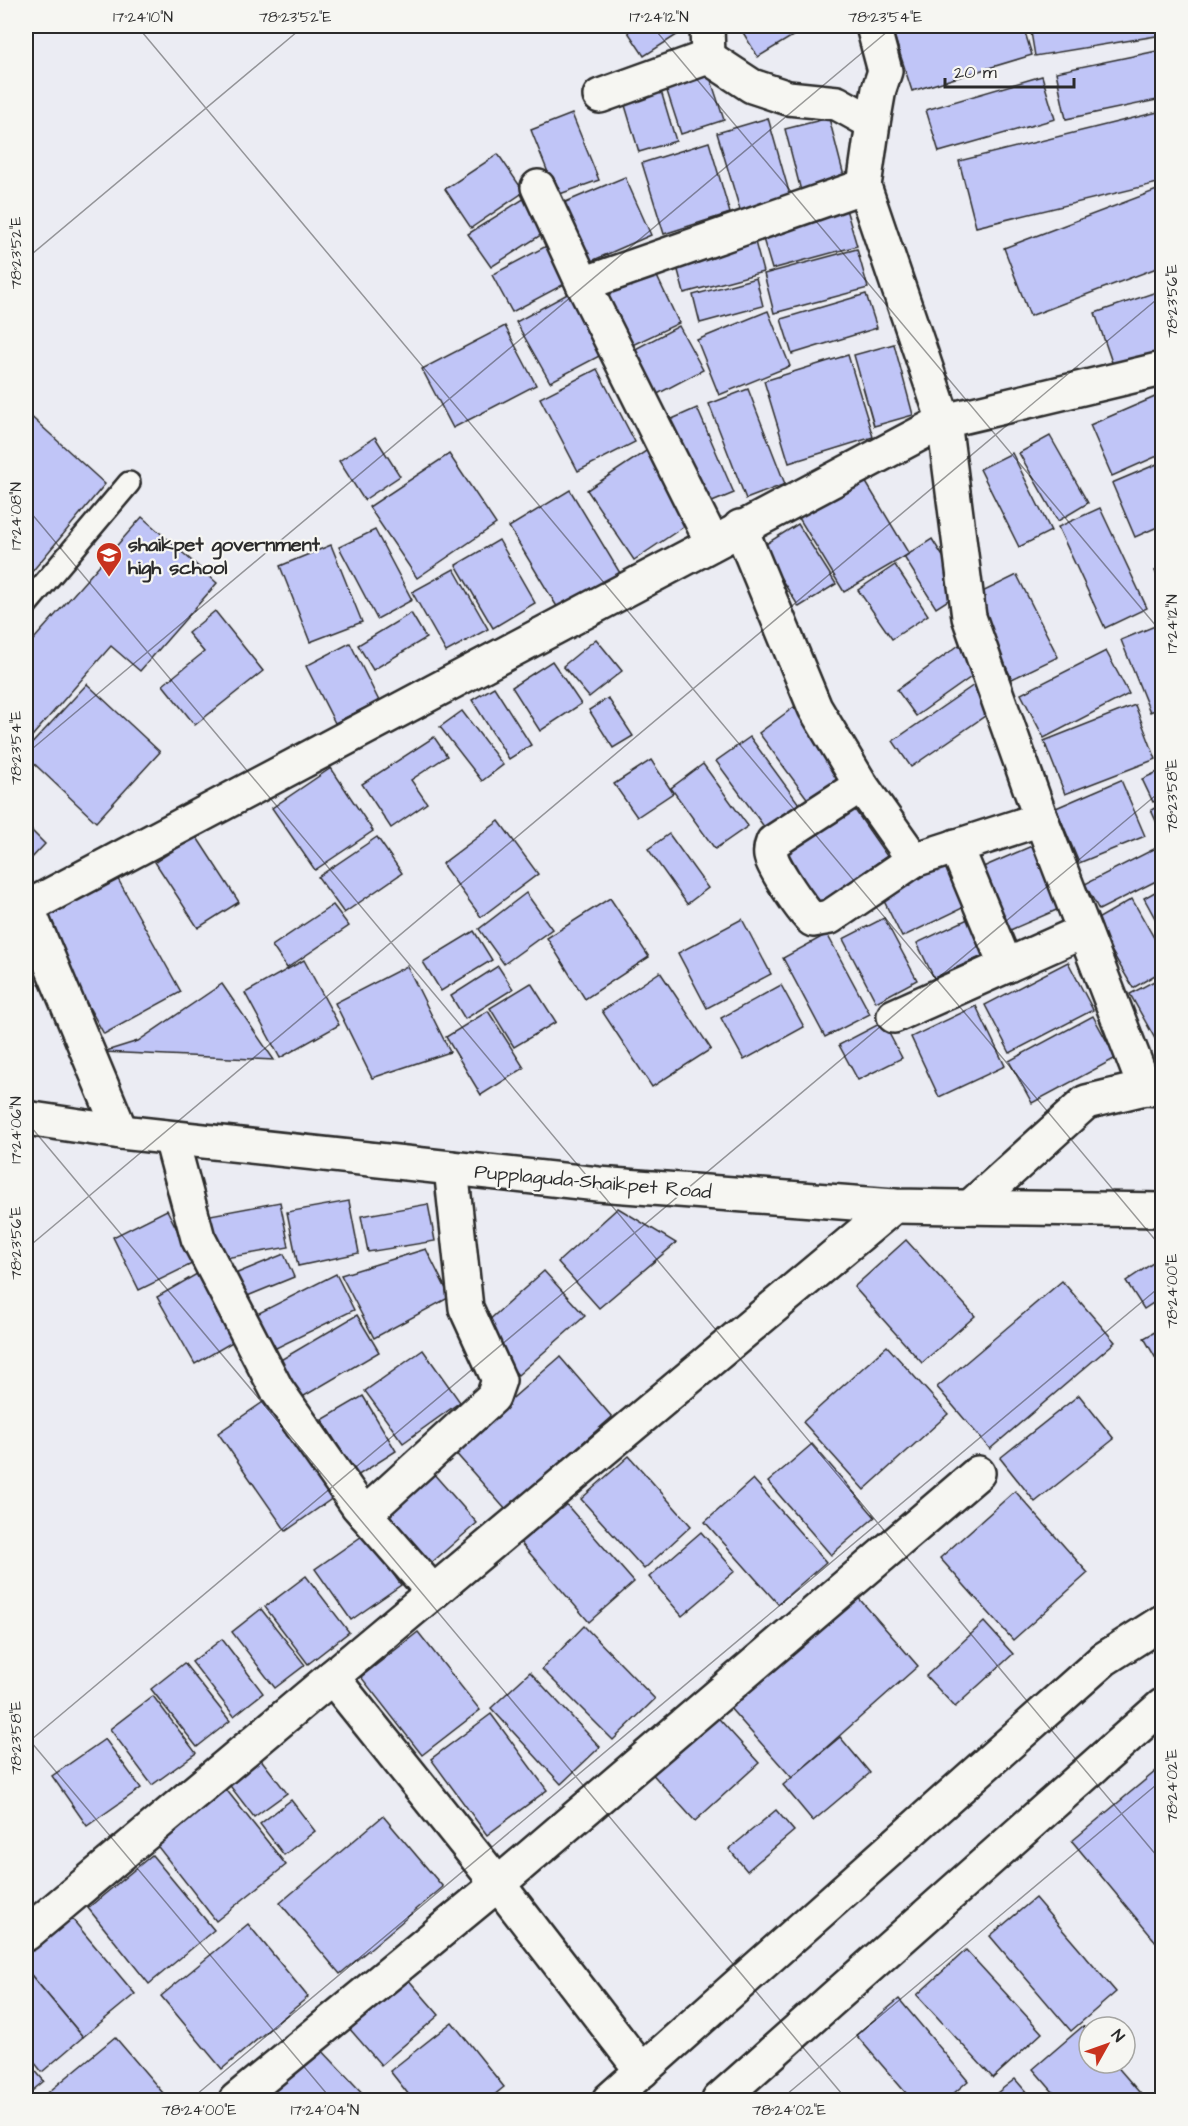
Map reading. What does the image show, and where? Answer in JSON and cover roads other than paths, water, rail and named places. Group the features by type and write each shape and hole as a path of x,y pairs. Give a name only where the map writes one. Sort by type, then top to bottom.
{"street":[{"path":"873,26 885,71 879,89 864,186 944,421 969,617 1041,819 1084,931 1154,1088 1086,1102 970,1207"},
{"path":"600,96 708,41 752,86 788,98 837,103 873,123"},
{"path":"583,284 864,186"},
{"path":"538,187 583,284 712,542"},
{"path":"121,1132 26,907 944,421 1162,369"},
{"path":"740,527 815,708 861,785 914,860"},
{"path":"861,785 773,842 770,848 771,859 803,911 813,920 830,917 914,860 1041,819"},
{"path":"956,846 1006,966"},
{"path":"894,1016 1084,931"},
{"name":"Pupplaguda-Shaikpet Road","path":"26,1118 171,1138 598,1184 894,1206 1162,1210"},
{"path":"171,1138 198,1238 277,1390 365,1514 433,1592"},
{"path":"365,1514 493,1397 498,1380 466,1308 451,1168"},
{"path":"26,1934 894,1206"},
{"path":"236,2100 498,1884 978,1473"},
{"path":"609,2100 1104,1659 1162,1622"},
{"path":"332,1677 498,1884 642,2071"},
{"path":"719,2100 1162,1706"}],"lane":[{"path":"26,605 129,483"}],"place":[{"name":"shaikpet government high school","path":"109,578"}]}
